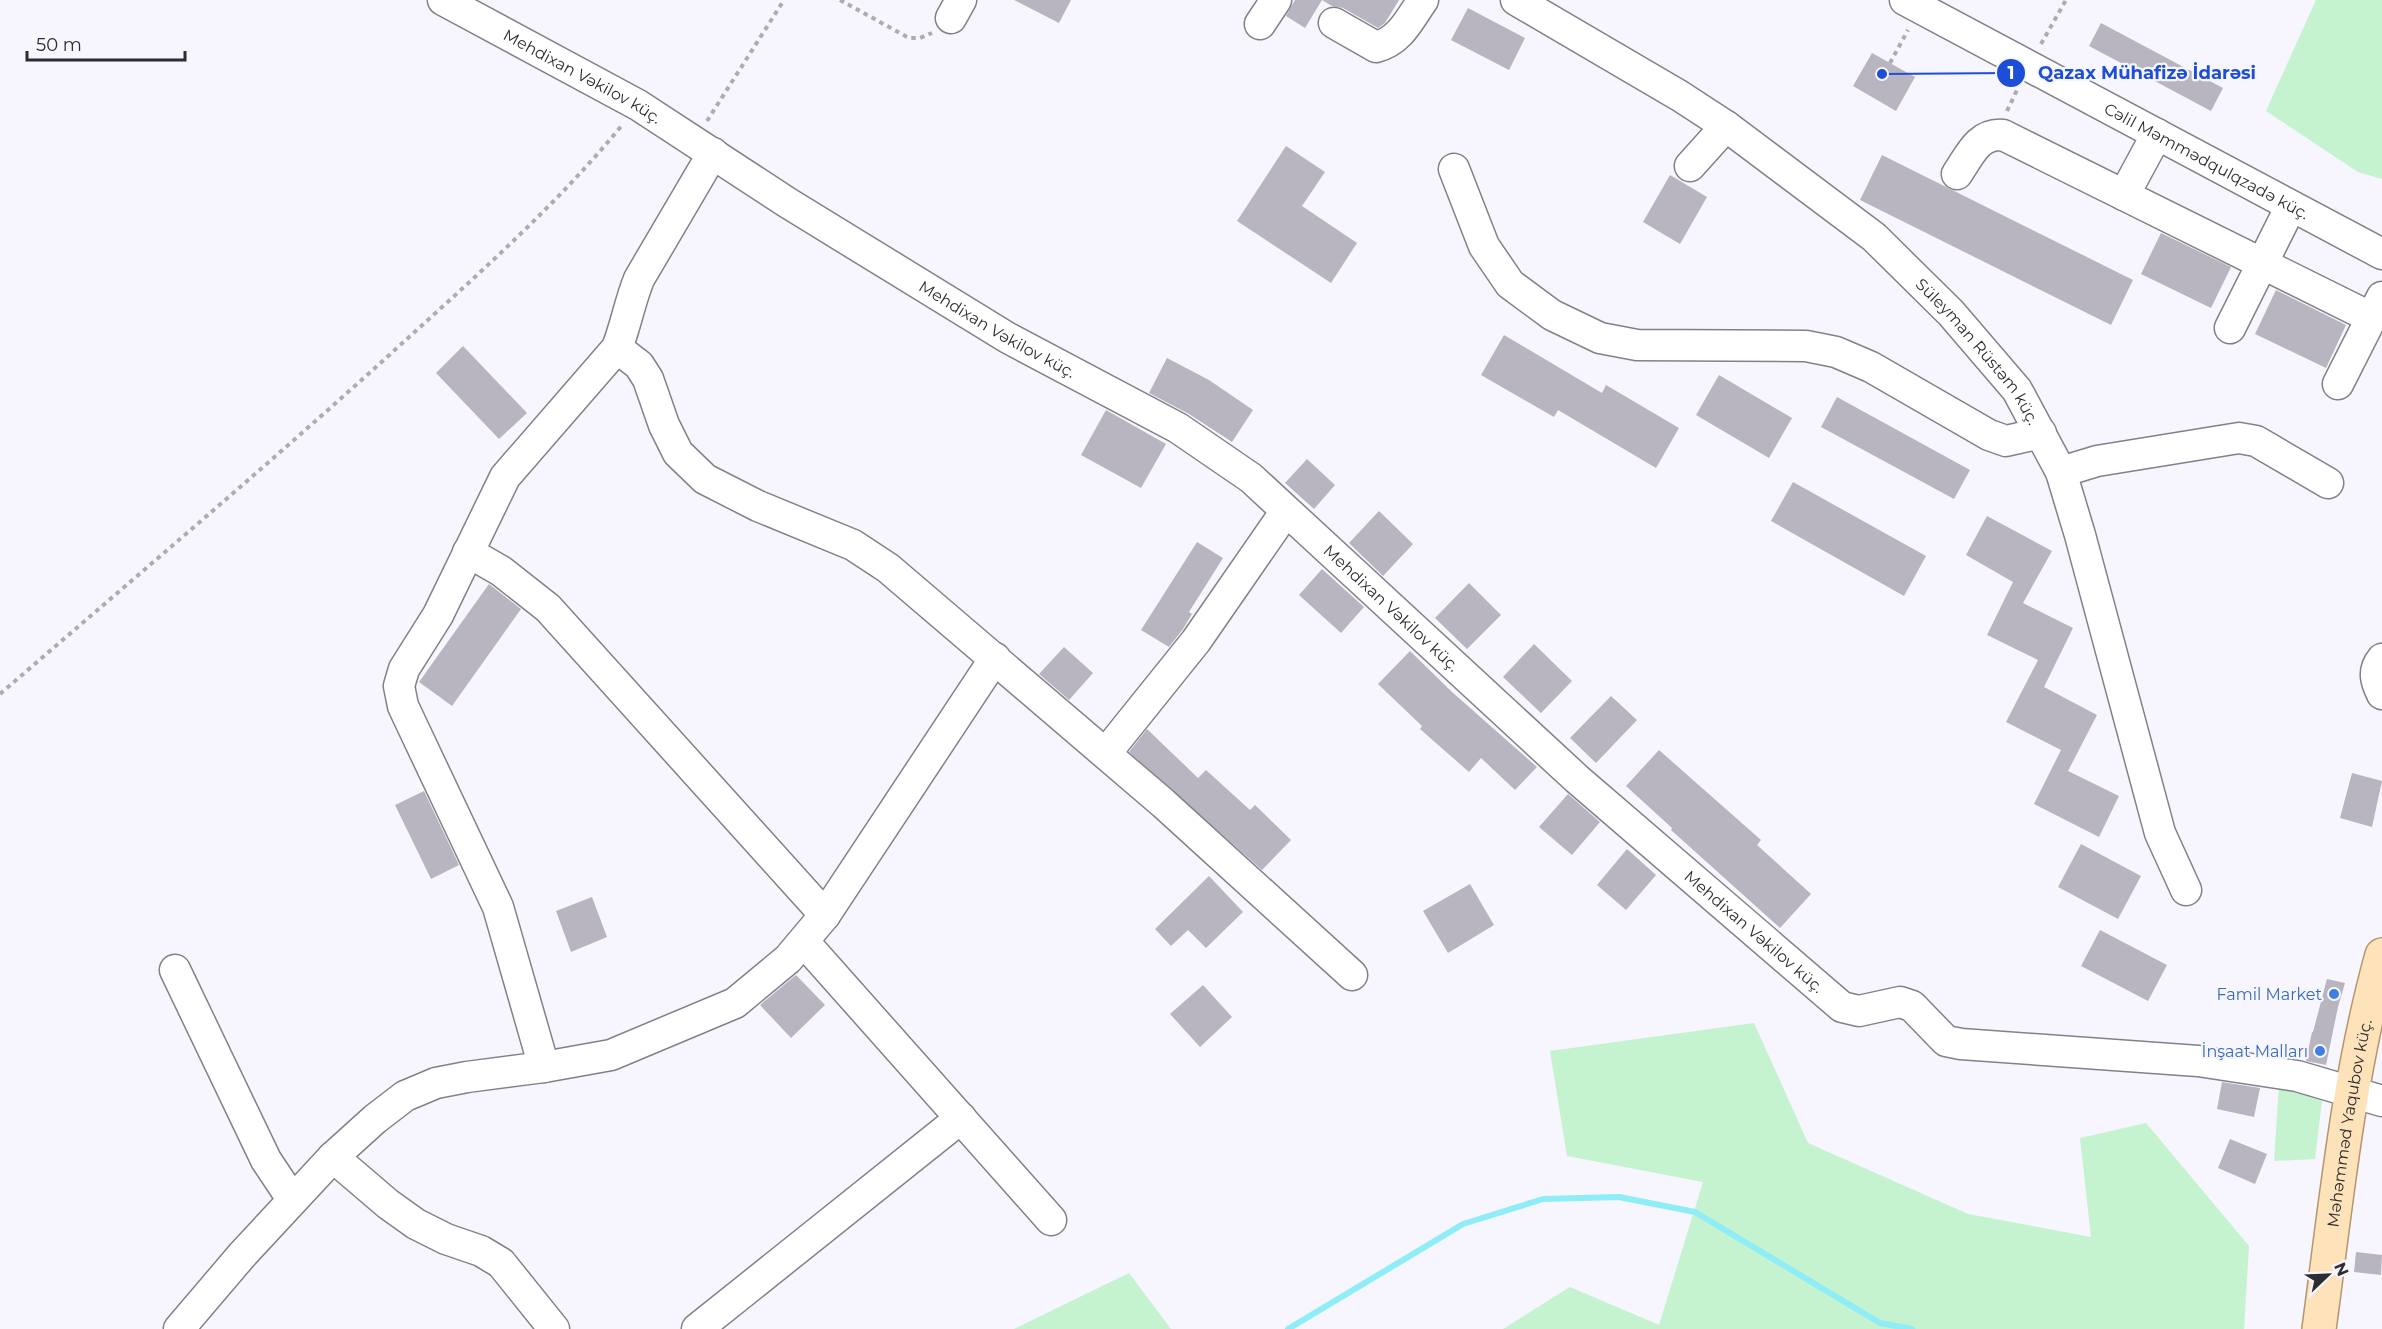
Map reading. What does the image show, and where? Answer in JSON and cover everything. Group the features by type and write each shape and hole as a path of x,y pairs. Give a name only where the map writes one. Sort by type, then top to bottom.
{"main road":[{"name":"Məhəmməd Yaqubov küç.","path":"2319,1329 2367,1097 2370,997 2382,955"}],"street":[{"name":"Mehdixan Vəkilov küç.","path":"443,0 638,105 788,203 1008,338 1178,428 1251,478 1577,779 1842,1007 1859,1011 1900,1002 1912,1006 1946,1041 1961,1044 2198,1060 2297,1076 2367,1097"},
{"path":"1334,23 1376,46 1387,44 1396,39 1423,0"},
{"name":"Süleyman Rüstəm küç.","path":"1521,1 1726,126 1874,237 1951,313 2017,390 2061,472 2160,833 2186,890"},
{"name":"Cəlil Məmmədqulqzadə küç.","path":"1912,4 2382,254"},
{"path":"1690,166 1726,126"},
{"path":"1957,174 1981,140 1991,134 2003,135 2264,264 2377,308 2338,384"},
{"path":"2124,195 2157,135"},
{"path":"544,1067 498,907 407,715 399,686 404,669 438,615 505,477 617,348 626,327 639,279 704,147"},
{"path":"1454,169 1484,246 1510,284 1552,315 1600,338 1637,345 1806,346 1836,352 1871,367 1989,435 2006,441 2041,433"},
{"path":"2230,328 2291,206"},
{"path":"617,348 639,364 648,379 664,425 678,453 705,479 758,506 853,545 888,568 1106,753 1352,975"},
{"path":"2061,472 2097,461 2239,438 2256,441 2272,449 2328,483"},
{"path":"1106,753 1196,641 1286,511"},
{"path":"468,552 501,571 548,608 825,915"},
{"path":"179,1329 292,1199 333,1157 375,1119 405,1096 436,1083 544,1067 611,1054 692,1023 735,1003 788,959 825,915 995,657"},
{"path":"2382,659 2377,664 2375,680 2382,694"},
{"path":"804,942 1051,1220"},
{"path":"176,970 266,1160 292,1199"},
{"path":"697,1329 960,1118"},
{"path":"333,1157 388,1204 416,1224 446,1239 481,1251 501,1263 554,1329"}],"path":[{"path":"704,147 784,0"},
{"path":"840,0 909,38 920,38 949,24 956,9"},
{"path":"1890,63 1912,4"},
{"path":"0,694 321,417 490,263 594,159 638,105"}],"green space":[{"path":"2316,0 2382,0 2382,179 2358,172 2266,111"},
{"path":"1754,1023 1808,1143 1968,1214 2091,1237 2080,1138 2146,1123 2249,1246 2244,1329 1503,1329 1570,1287 1659,1325 1703,1182 1567,1156 1550,1051"},
{"path":"2279,1084 2322,1101 2315,1159 2274,1161"},
{"path":"1129,1273 1171,1329 1014,1329"}],"building":[{"path":"1014,0 1071,0 1059,23"},
{"path":"1295,0 1322,0 1305,28 1286,16"},
{"path":"1322,0 1399,0 1385,23 1378,28 1343,8 1332,6"},
{"path":"1468,8 1525,38 1509,70 1451,40"},
{"path":"2101,23 2223,88 2211,111 2089,46"},
{"path":"1872,53 1915,77 1896,111 1853,86"},
{"path":"1286,146 1325,172 1302,206 1357,243 1331,283 1237,221"},
{"path":"1882,155 2133,280 2111,325 1860,200"},
{"path":"1670,175 1707,197 1680,244 1643,222"},
{"path":"2161,233 2231,267 2211,308 2141,274"},
{"path":"2276,290 2346,325 2326,368 2255,334"},
{"path":"1504,335 1602,393 1606,385 1679,428 1656,468 1558,410 1554,417 1481,375"},
{"path":"463,346 527,413 499,439 436,373"},
{"path":"1167,358 1209,380 1253,410 1232,442 1189,414 1149,393"},
{"path":"1719,375 1792,418 1769,458 1696,415"},
{"path":"1837,397 1970,470 1954,499 1821,427"},
{"path":"1106,410 1166,444 1141,488 1081,455"},
{"path":"1307,459 1335,485 1314,509 1285,483"},
{"path":"1793,482 1926,556 1904,596 1771,521"},
{"path":"1379,511 1413,544 1383,576 1349,543"},
{"path":"1987,516 2052,551 2023,603 2073,628 2044,687 2097,715 2068,771 2119,796 2099,837 2034,804 2061,750 2006,722 2038,660 1987,635 2013,582 1966,555"},
{"path":"1197,542 1223,558 1189,612 1192,614 1183,629 1169,647 1141,630"},
{"path":"1322,569 1364,607 1341,633 1299,595"},
{"path":"1469,583 1501,615 1467,649 1435,618"},
{"path":"489,584 521,609 452,706 419,682"},
{"path":"1534,644 1572,681 1541,713 1503,677"},
{"path":"1064,647 1093,673 1069,700 1039,674"},
{"path":"1410,651 1452,692 1537,767 1515,790 1481,758 1469,772 1420,729 1422,726 1378,684"},
{"path":"1611,696 1637,720 1596,763 1570,738"},
{"path":"1147,729 1198,778 1206,770 1250,810 1255,805 1291,840 1262,870 1129,752"},
{"path":"1659,750 1761,840 1757,845 1811,894 1780,928 1671,830 1672,828 1626,786"},
{"path":"2352,773 2382,781 2372,827 2340,818"},
{"path":"424,791 459,865 431,879 395,805"},
{"path":"1568,794 1600,822 1572,855 1539,827"},
{"path":"2081,844 2141,876 2118,919 2058,887"},
{"path":"1627,849 1656,875 1626,910 1597,885"},
{"path":"1209,876 1243,912 1206,948 1188,930 1171,946 1155,929"},
{"path":"1470,884 1494,925 1448,953 1423,911"},
{"path":"592,897 607,937 571,952 556,911"},
{"path":"2100,930 2167,965 2148,1001 2081,966"},
{"path":"796,975 825,1005 791,1038 760,1005"},
{"path":"2327,979 2345,983 2326,1065 2306,1061"},
{"path":"1203,985 1232,1017 1200,1047 1170,1014"},
{"path":"2222,1082 2260,1088 2254,1117 2217,1109"},
{"path":"2230,1139 2267,1154 2255,1184 2218,1168"},
{"path":"2356,1252 2382,1255 2381,1275 2354,1272"}],"waterway":[{"path":"1288,1329 1463,1224 1543,1199 1619,1197 1695,1212 1880,1323 1912,1329"}],"place":[{"name":"Qazax Mühafizə İdarəsi","path":"1882,74"},
{"name":"Famil Market","path":"2334,994"},
{"name":"İnşaat Malları","path":"2320,1051"}]}
